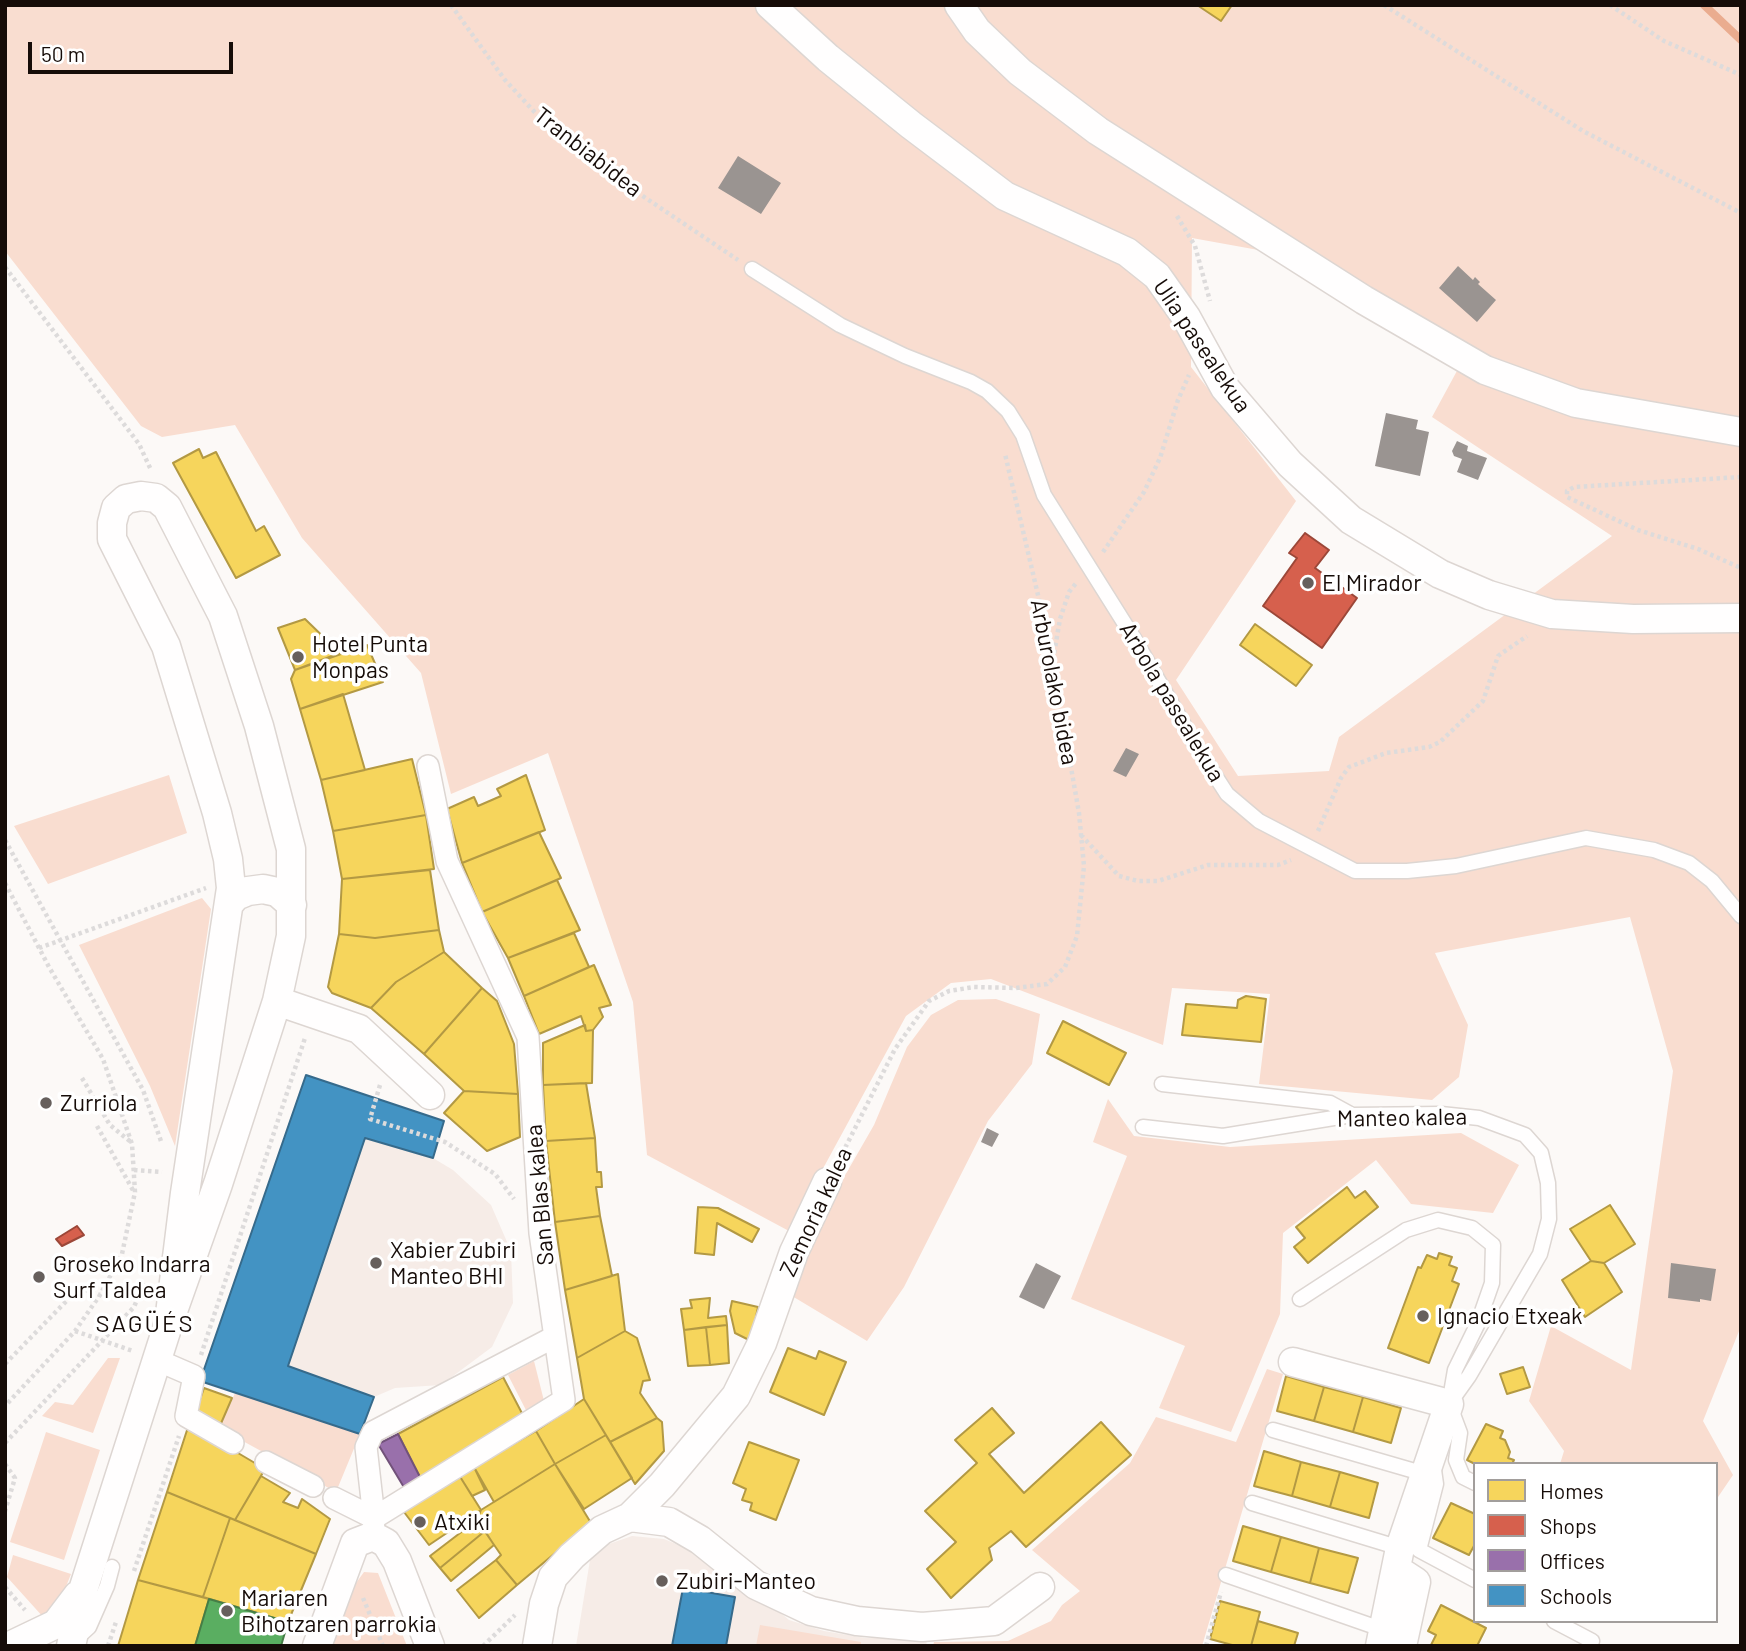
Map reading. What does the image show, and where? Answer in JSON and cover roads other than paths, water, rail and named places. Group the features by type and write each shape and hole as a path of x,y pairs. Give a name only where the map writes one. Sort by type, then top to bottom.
{"street":[{"name":"Ulia pasealekua","path":"770,5 828,58 1005,196 1127,252 1157,276 1186,317 1225,388 1290,464 1351,520 1440,574 1489,595 1552,614 1633,618 1741,618"},
{"path":"960,5 977,31 1020,72 1098,131 1364,300 1485,370 1576,403 1741,432"},
{"path":"71,1644 84,1587 169,1322 190,1233 230,891 217,813 166,646 112,539 116,508 126,499 141,496 156,498 167,507 223,616 259,726 291,849 290,936 277,1001 190,1233"},
{"name":"San Blas kalea","path":"373,1527 565,1400 540,1233 528,1037 447,861 428,766"},
{"path":"230,891 236,896 263,888 277,892 292,905"},
{"path":"277,1001 359,1030 429,1094"},
{"name":"Zemoria kalea","path":"537,1646 544,1604 553,1577 602,1530 630,1517 662,1485 736,1396 762,1343 794,1252 827,1182"},
{"path":"373,1527 366,1447 373,1432 554,1337"},
{"path":"157,1360 194,1376 186,1416 233,1443"},
{"path":"1293,1362 1449,1404"},
{"name":"Manteo kalea","path":"1398,1559 1449,1404"},
{"path":"265,1462 313,1486"},
{"path":"334,1498 373,1527 386,1544 397,1562 430,1646"},
{"path":"630,1517 669,1522 700,1540 756,1585 811,1611 857,1621 922,1627 994,1620 1040,1587"},
{"path":"317,1646 355,1543 373,1527"},
{"path":"1389,1641 1416,1582 1398,1559"},
{"path":"10,1646 55,1624 84,1587"}],"lane":[{"name":"Arbola pasealekua","path":"752,269 840,325 988,391 1008,411 1023,435 1044,495 1227,794 1259,821 1354,871 1407,871 1455,866 1586,838 1654,850 1689,863 1712,881 1741,916"},
{"path":"1162,1084 1330,1103 1352,1115"},
{"name":"Manteo kalea","path":"1143,1127 1223,1136 1352,1115 1441,1114 1479,1118 1525,1135 1541,1153 1548,1183 1549,1219 1540,1254 1469,1376 1449,1404"},
{"name":"Manteo kalea","path":"1300,1299 1406,1230 1437,1220 1472,1228 1493,1245 1492,1283 1478,1323 1455,1370 1449,1404"},
{"path":"1449,1404 1460,1433 1456,1460 1463,1478 1473,1482"},
{"path":"1273,1430 1428,1466 1436,1474 1436,1484 1419,1550 1473,1579"},
{"path":"1251,1503 1398,1559"},
{"path":"71,1644 89,1627 107,1586 112,1567"},
{"path":"1226,1575 1389,1641"},
{"path":"1558,1623 1592,1641"}],"waterway":[{"path":"1704,5 1741,40"}],"place":[{"name":"El Mirador","path":"1308,583"},
{"name":"Hotel Punta Monpas","path":"298,657"},
{"name":"Zurriola","path":"46,1103"},
{"name":"Xabier Zubiri Manteo BHI","path":"376,1263"},
{"name":"Groseko Indarra Surf Taldea","path":"39,1277"},
{"name":"Ignacio Etxeak","path":"1423,1316"},
{"name":"Atxiki","path":"420,1522"},
{"name":"Zubiri-Manteo","path":"662,1581"},
{"name":"Mariaren Bihotzaren parrokia","path":"227,1611"}],"district":[{"name":"SAGÜÉS","path":"145,1324"}]}
